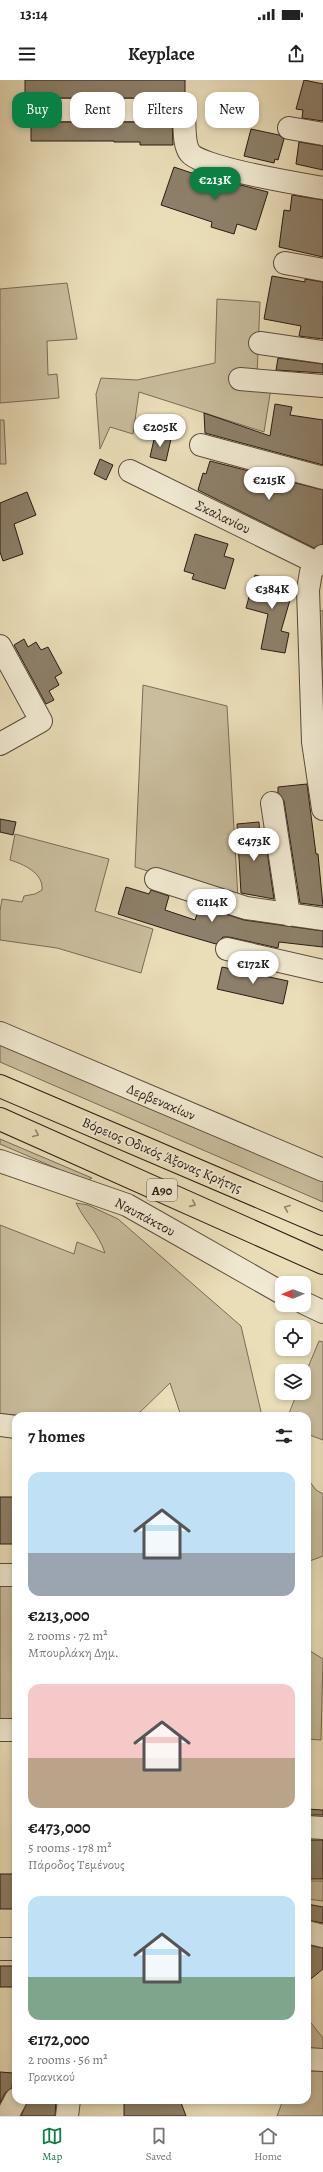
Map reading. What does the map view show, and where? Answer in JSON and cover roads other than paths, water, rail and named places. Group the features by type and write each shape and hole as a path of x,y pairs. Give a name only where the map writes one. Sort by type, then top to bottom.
{"highway":[{"name":"Βόρειος Οδικός Άξονας Κρήτης","path":"0,1086 323,1224"},
{"name":"Α90","path":"0,1119 323,1263"}],"street":[{"path":"62,110 181,110 184,114 187,148 194,157 246,173 323,188"},
{"path":"290,128 323,134"},
{"path":"285,263 323,270"},
{"path":"260,343 323,352"},
{"path":"240,379 323,386"},
{"path":"200,445 323,478"},
{"name":"Σκαλανίου","path":"130,471 320,559"},
{"path":"320,559 311,572 309,582 309,638 313,742 323,809"},
{"path":"0,646 40,721 0,744"},
{"path":"272,803 289,915"},
{"path":"156,879 246,908 323,919"},
{"path":"227,949 323,970"},
{"name":"Δερβενακίων","path":"0,1033 323,1170"},
{"name":"Ναυπάκτου","path":"0,1161 127,1205 275,1289"},
{"path":"311,1306 323,1312"},
{"path":"0,1425 12,1426"},
{"path":"0,1575 12,1575"},
{"path":"0,1730 12,1730"},
{"path":"311,1827 323,1828"},
{"path":"311,1933 323,1936"},
{"path":"0,1949 12,1949"},
{"path":"311,2059 323,2060"},
{"path":"7,2116 13,2104"},
{"path":"68,2116 69,2104"}]}
